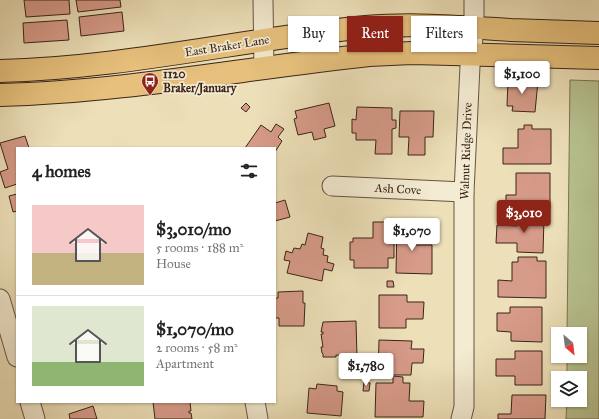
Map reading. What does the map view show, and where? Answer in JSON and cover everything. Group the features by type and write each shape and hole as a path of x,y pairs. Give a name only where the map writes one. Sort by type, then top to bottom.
{"main road":[{"name":"East Braker Lane","path":"0,71 44,70 85,66 312,33 368,27 411,25"},
{"name":"East Braker Lane","path":"477,27 599,33"},
{"path":"0,96 94,90 369,55 412,53 599,58"}],"street":[{"path":"263,0 264,68"},
{"name":"Walnut Ridge Drive","path":"474,0 474,16"},
{"name":"Walnut Ridge Drive","path":"461,419 464,407 464,192 471,54"},
{"name":"Ash Cove","path":"332,186 464,192"},
{"path":"0,299 16,354"},
{"path":"30,403 35,419"},
{"path":"255,403 258,419"}],"green space":[{"path":"570,80 599,81 599,419 566,419 567,407 587,407 587,371 567,371 567,363 587,363 587,327 567,327"}],"building":[{"path":"24,0 69,0 70,14 26,17"},
{"path":"76,0 120,0 121,7 78,12"},
{"path":"122,12 124,31 81,36 79,17"},
{"path":"67,20 69,40 24,43 23,23"},
{"path":"508,80 538,81 535,112 512,111 513,106 507,106"},
{"path":"246,103 250,107 246,112 241,108"},
{"path":"329,103 335,126 324,129 326,137 314,140 312,132 298,135 294,119 297,118 295,111"},
{"path":"357,107 392,108 392,120 396,120 396,128 392,129 392,154 375,154 376,140 356,140 356,133 352,133 352,119 356,120"},
{"path":"400,111 434,111 433,137 425,137 425,155 408,155 409,137 399,137"},
{"path":"276,124 284,129 278,137 282,141 276,150 276,147 246,147 261,125 271,132"},
{"path":"524,125 532,125 532,129 551,129 551,164 503,164 503,148 518,148 518,129 524,129"},
{"path":"25,136 29,147 16,147 16,184 5,188 0,172 8,169 0,143"},
{"path":"516,173 550,173 550,209 506,209 506,195 516,195"},
{"path":"16,194 16,211 13,212 9,196"},
{"path":"285,200 290,217 276,221 276,203"},
{"path":"523,214 539,214 538,218 544,218 543,253 517,252 517,243 496,243 497,225 517,226 517,218 523,218"},
{"path":"373,222 391,222 391,238 394,238 394,258 388,258 388,268 354,268 354,260 350,260 350,242 353,242 353,238 373,238"},
{"path":"397,222 416,223 416,245 432,245 432,274 396,273"},
{"path":"308,233 323,237 321,248 324,249 323,255 328,256 327,262 334,264 332,271 324,269 322,281 287,273 290,261 284,260 286,251 292,253 294,248 300,249 302,244 305,245"},
{"path":"518,257 537,257 537,261 546,261 546,298 498,297 498,280 512,281 512,262 518,262"},
{"path":"387,281 393,281 394,287 387,287"},
{"path":"303,291 303,303 305,303 304,326 279,326 279,318 276,318 276,298 278,298 278,292"},
{"path":"379,295 407,295 407,302 424,302 423,319 406,319 406,328 379,328"},
{"path":"510,307 542,307 542,342 511,341 511,332 497,331 497,313 510,313"},
{"path":"356,321 357,357 336,355 336,357 323,357 321,334 323,334 323,332 321,332 323,322"},
{"path":"379,340 412,341 411,349 424,349 423,363 412,363 411,375 378,375"},
{"path":"515,351 542,351 542,385 515,385 515,376 496,376 496,359 515,359"},
{"path":"393,376 403,377 403,383 410,383 409,401 424,401 423,417 375,417 376,383 393,383"},
{"path":"364,382 370,383 369,391 363,391"},
{"path":"317,384 337,386 337,391 343,392 341,416 307,413 309,388 316,389"},
{"path":"512,395 546,395 545,419 498,419 498,414 511,414"},
{"path":"153,403 190,403 191,411 189,411 189,413 191,413 192,419 155,419"},
{"path":"93,406 97,419 70,419 69,414"}],"place":[{"name":"1120 Braker/January","path":"150,96"}]}
